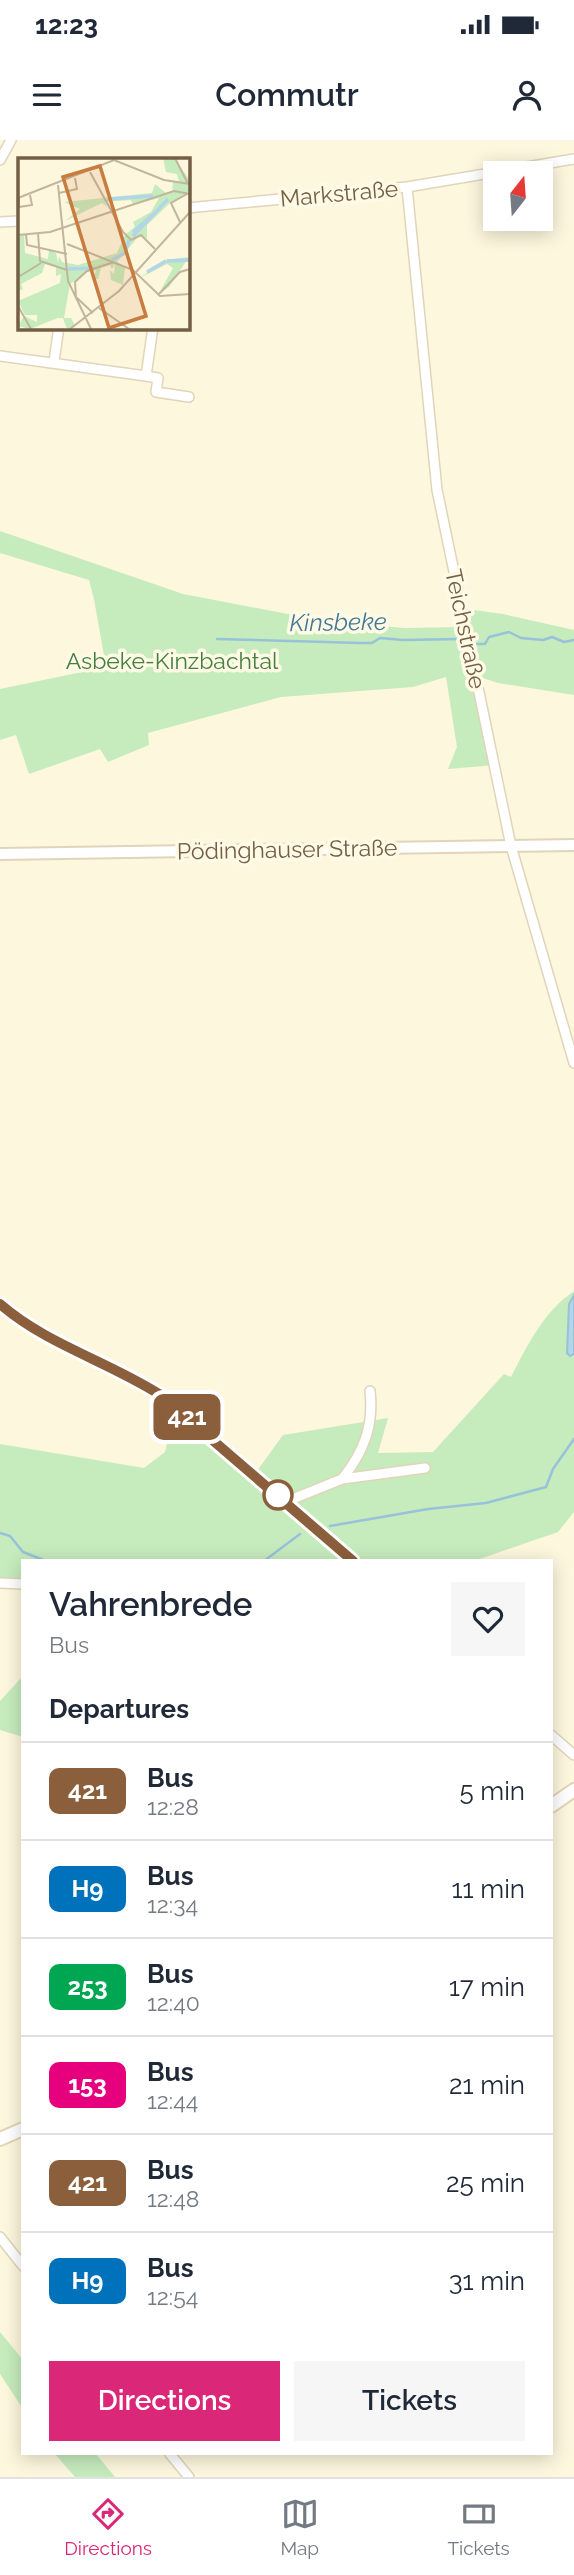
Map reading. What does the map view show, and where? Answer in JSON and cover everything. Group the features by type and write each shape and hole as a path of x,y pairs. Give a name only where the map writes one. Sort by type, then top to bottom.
{"main road":[{"path":"553,1805 574,1790"},
{"path":"0,2140 21,2130"}],"street":[{"path":"0,160 11,140"},
{"name":"Markstraße","path":"189,208 407,187 574,159"},
{"name":"Teichstraße","path":"407,187 437,490 511,846 574,1063"},
{"path":"0,222 18,221"},
{"path":"54,361 59,329"},
{"path":"146,376 153,329"},
{"path":"0,356 54,361 158,378 156,392 189,397"},
{"name":"Pödinghauser Straße","path":"0,854 574,845"},
{"path":"0,1304 27,1326 159,1394 351,1559"},
{"path":"342,1479 369,1428 372,1411 370,1391"},
{"path":"285,1502 342,1479 425,1468"},
{"path":"0,1583 21,1584"},
{"path":"553,1737 574,1755"},
{"path":"0,2237 21,2263"},
{"path":"171,2455 188,2477"}],"green space":[{"name":"Asbeke-Kinzbachtal","path":"0,531 183,594 319,620 404,628 463,627 459,608 503,614 574,630 574,695 498,683 477,676 496,765 448,769 457,747 446,677 413,687 281,697 148,733 149,745 108,762 100,749 29,774 16,735 0,740 0,689 106,667 89,580 0,553"},
{"path":"574,1291 574,1512 558,1532 480,1559 21,1559 21,1586 0,1586 0,1444 144,1468 165,1452 174,1414 251,1479 283,1435 388,1418 378,1453 433,1452 504,1374 511,1377 530,1341 563,1299"},
{"path":"21,1678 21,1736 0,1730 0,1701"},
{"path":"0,2332 21,2358 21,2406 0,2374"},
{"path":"56,2455 97,2455 115,2477 75,2477"}],"water":[{"path":"574,1295 574,1354 570,1356 567,1353 569,1304"}],"waterway":[{"name":"Kinsbeke","path":"476,644 485,644 489,637 509,632 521,638 543,640 552,637 564,642 574,640"},
{"name":"Kinsbeke","path":"217,639 361,643 372,643 380,638 459,639"},
{"path":"330,1526 428,1509 486,1503 546,1487 553,1469 574,1439"},
{"path":"0,1533 10,1536 23,1552 41,1559"},
{"path":"267,1559 300,1534"}],"bus line":[{"name":"421","path":"0,1304 27,1326 159,1394 351,1559"}]}
